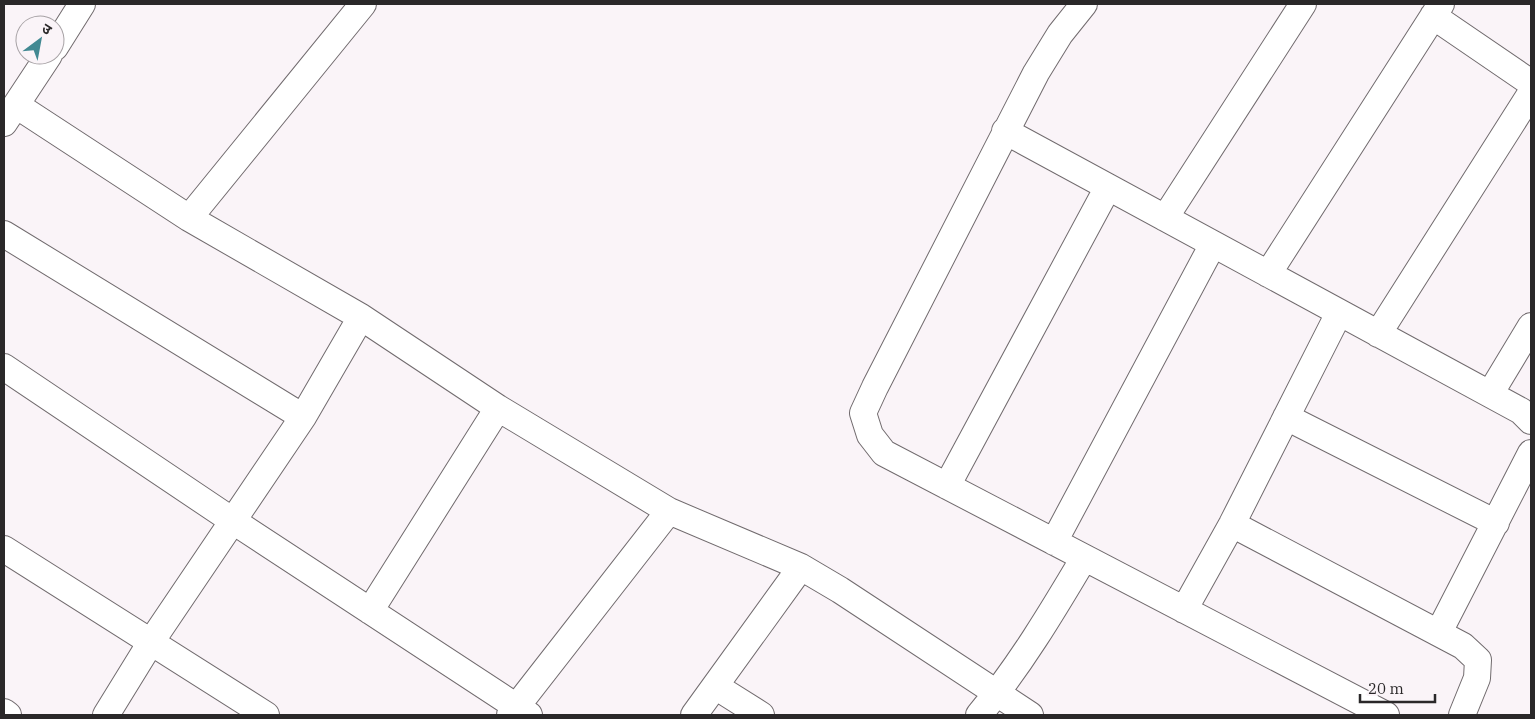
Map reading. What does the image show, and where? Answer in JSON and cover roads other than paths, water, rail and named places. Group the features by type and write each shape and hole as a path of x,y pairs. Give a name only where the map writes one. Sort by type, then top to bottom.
{"street":[{"path":"65,30 82,4"},
{"path":"189,218 363,4"},
{"path":"1084,4 1060,34 1040,65 863,413 870,435 884,453 1386,715"},
{"path":"1165,218 1303,4"},
{"path":"1268,274 1437,10 1531,83"},
{"path":"42,65 10,114 362,317 498,408 669,510 801,567 840,590 1030,715"},
{"path":"1378,334 1531,93"},
{"path":"1005,131 1521,411 1531,421"},
{"path":"947,486 1108,187"},
{"path":"4,234 304,416"},
{"path":"1054,542 1213,244"},
{"path":"1184,610 1232,524 1339,313"},
{"path":"106,715 151,642 304,416 362,317"},
{"path":"1490,394 1531,326"},
{"path":"4,367 370,611 518,713 669,510"},
{"path":"370,611 498,408"},
{"path":"1286,417 1496,522"},
{"path":"1439,632 1531,453"},
{"path":"1232,524 1463,646 1478,660 1477,678 1462,715"},
{"path":"4,549 266,715"},
{"path":"979,715 998,693 1051,615 1084,558"},
{"path":"694,715 801,567"},
{"path":"715,686 761,715"},
{"path":"4,712 8,715"}]}
